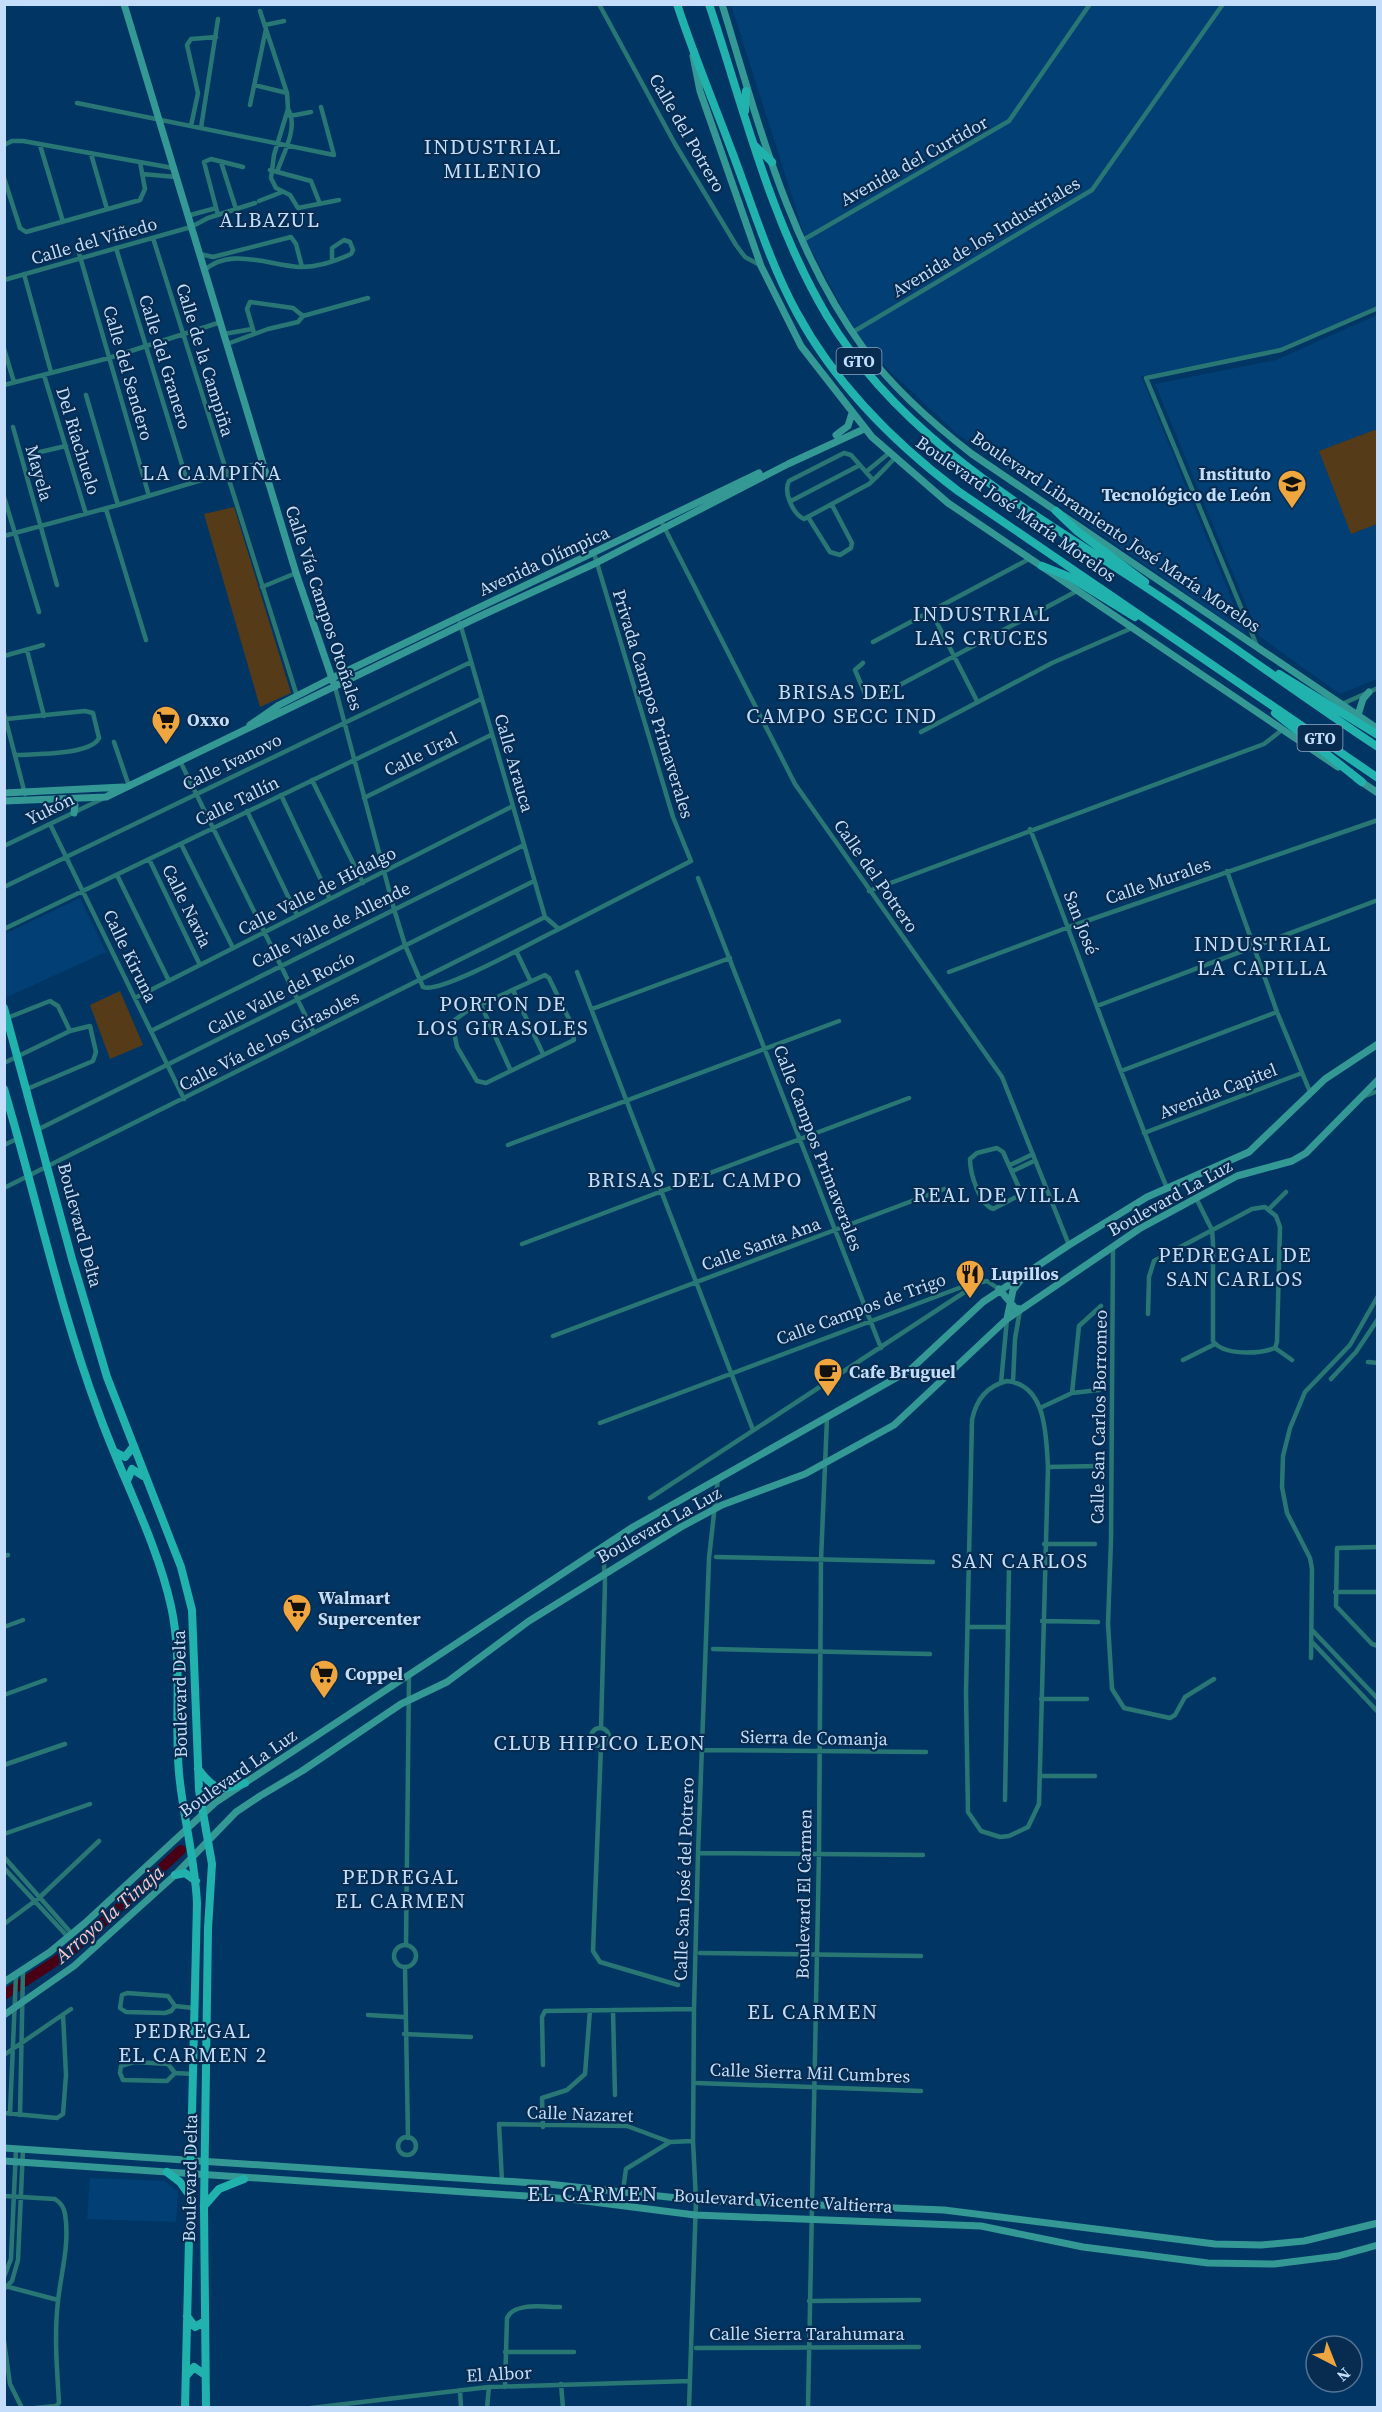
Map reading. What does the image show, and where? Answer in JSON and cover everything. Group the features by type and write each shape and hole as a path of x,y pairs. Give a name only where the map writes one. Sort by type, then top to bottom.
{"main road":[{"name":"Calle Vía Campos Otoñales","path":"123,4 160,119 296,573 335,687"},
{"name":"Boulevard José María Morelos","path":"677,4 784,286 816,344 849,390 878,423 921,463 1377,778"},
{"name":"Boulevard José María Morelos","path":"709,4 745,119 793,250 814,293 842,339 884,392 960,462 1164,599 1377,747"},
{"name":"Boulevard Libramiento José María Morelos","path":"722,4 746,91 802,240 854,332 900,390 948,436 1377,729"},
{"path":"692,48 700,91 761,266 801,346 864,429 948,503 1362,782"},
{"path":"745,119 746,91"},
{"path":"754,145 772,162"},
{"name":"Avenida Olímpica","path":"4,801 106,797 460,625 596,563 663,524 841,433 848,426 852,413"},
{"name":"Avenida Olímpica","path":"241,731 297,696 458,616 663,524 846,435 864,429"},
{"path":"1056,511 1077,531 1142,579 1164,599"},
{"path":"1042,566 1070,577 1122,610 1153,625"},
{"path":"1264,668 1298,684 1377,735"},
{"path":"1358,715 1363,699 1369,692"},
{"path":"1261,699 1281,718 1377,793"},
{"name":"Avenida Olímpica","path":"4,793 127,787"},
{"path":"71,799 75,805 74,813"},
{"name":"Boulevard Delta","path":"4,1008 107,1377 181,1567 192,1610 197,1767 202,1813 212,1864 208,1928 204,2174 206,2408"},
{"name":"Boulevard La Luz","path":"4,1982 18,1978 23,1970 70,1936 202,1813 245,1783 603,1547 718,1477 910,1370 999,1289 1068,1245 1132,1205 1249,1152 1310,1092 1343,1065 1377,1044"},
{"name":"Boulevard La Luz","path":"4,2016 74,1966 175,1875 246,1805 302,1771 411,1698 447,1682 512,1633 604,1573 715,1509 805,1474 902,1419 977,1345 1007,1319 1139,1229 1237,1176 1292,1161 1306,1153 1377,1080"},
{"name":"Boulevard Delta","path":"4,1089 6,1103 19,1138 72,1333 155,1556 174,1623 178,1752 185,1828 196,1881 193,2111 188,2194 185,2408"},
{"path":"1230,1161 1237,1176"},
{"path":"1007,1319 1013,1290 1029,1270"},
{"path":"999,1289 1010,1303 1020,1310"},
{"path":"114,1451 124,1457 134,1447"},
{"path":"127,1485 128,1474 132,1469 146,1479"},
{"path":"197,1767 217,1788 224,1789 245,1783"},
{"path":"175,1875 185,1873 196,1881"},
{"path":"193,2020 208,2020"},
{"path":"193,2111 206,2112"},
{"name":"Boulevard Vicente Valtierra","path":"4,2148 622,2190 696,2200 976,2213 1215,2244 1242,2245 1304,2241 1377,2223"},
{"name":"Boulevard Vicente Valtierra","path":"4,2161 204,2174 244,2179 570,2199 695,2214 981,2226 1083,2247 1238,2265 1306,2261 1338,2256 1377,2245"},
{"path":"167,2172 182,2184 188,2194"},
{"path":"204,2207 219,2189 244,2179"},
{"path":"186,2314 195,2327 205,2321"},
{"path":"186,2378 194,2367 205,2375"}],"street":[{"name":"Calle del Potrero","path":"598,4 675,144 736,245 745,257 761,266"},
{"name":"Avenida del Curtidor","path":"802,240 1004,125 1020,107 1090,4"},
{"name":"Avenida de los Industriales","path":"854,332 1092,190 1223,4"},
{"path":"260,11 287,93 288,109 270,170 273,183 290,195 298,208 339,200"},
{"path":"201,128 218,19"},
{"path":"265,27 284,21"},
{"path":"250,105 265,27"},
{"path":"191,126 198,93 187,45 191,39 216,37"},
{"path":"261,49 274,49"},
{"path":"197,82 209,84"},
{"path":"254,85 287,93"},
{"path":"77,103 334,155 321,107"},
{"path":"288,109 293,116"},
{"path":"285,116 310,112"},
{"path":"277,172 293,116"},
{"path":"4,145 16,141 173,168"},
{"path":"40,145 63,222"},
{"path":"91,154 107,209"},
{"path":"218,215 204,162 211,159 243,167"},
{"path":"4,178 21,230 26,232 142,197 145,189 140,162"},
{"path":"221,162 236,209"},
{"path":"270,170 311,182 320,204"},
{"path":"142,174 176,177"},
{"name":"Calle del Viñedo","path":"4,280 191,227 283,192"},
{"path":"188,216 216,208"},
{"path":"200,254 213,257 291,237 297,244 302,267"},
{"name":"Calle de la Campiña","path":"153,238 297,696"},
{"path":"204,272 211,266 232,260 256,260 302,267 332,260 352,253 350,242 344,240 332,248 332,260"},
{"name":"Calle del Sendero","path":"77,246 149,496"},
{"path":"254,247 256,260"},
{"name":"Calle del Granero","path":"116,248 188,484"},
{"path":"230,252 232,260"},
{"path":"24,274 51,372"},
{"path":"224,334 298,322 303,316 368,298"},
{"path":"253,331 247,309 250,302 293,308 303,316"},
{"path":"1257,646 1146,378 1281,350 1377,308"},
{"path":"4,385 110,358 221,322"},
{"path":"227,344 253,331"},
{"path":"4,349 14,382"},
{"name":"Del Riachuelo","path":"44,375 86,514"},
{"path":"86,395 118,506"},
{"name":"Mayela","path":"12,428 57,585"},
{"path":"40,452 66,446"},
{"path":"873,480 847,453 788,482 787,489 798,516 804,519 873,480 895,458"},
{"path":"866,471 889,453"},
{"path":"4,536 118,506 262,462"},
{"path":"791,501 860,465"},
{"path":"4,497 39,612"},
{"path":"808,517 830,552 840,555 851,548 852,543 832,504"},
{"path":"106,509 146,640"},
{"name":"Calle del Potrero","path":"663,524 788,772 869,891 1002,1077 1013,1100 1031,1155 1068,1245"},
{"name":"Privada Campos Primaverales","path":"559,929 691,861 673,817 594,554"},
{"path":"873,642 1031,558"},
{"path":"262,587 296,573"},
{"path":"864,663 855,670 866,696 872,698 879,696 1077,591"},
{"path":"931,611 952,657 977,701"},
{"name":"Calle Arauca","path":"458,616 545,917"},
{"path":"921,732 977,701 1095,642 1132,628"},
{"path":"4,656 43,645"},
{"path":"27,650 44,716"},
{"name":"Calle Ivanovo","path":"4,887 471,662"},
{"name":"Calle Vía Campos Otoñales","path":"335,687 394,909 418,980"},
{"path":"1341,704 1377,688"},
{"name":"Calle Tallín","path":"4,928 84,892 481,699"},
{"path":"6,719 92,711 99,739 93,745 73,751 17,755"},
{"path":"4,713 17,755 26,801"},
{"path":"869,891 1264,744 1282,730"},
{"name":"Calle Ural","path":"364,798 491,735"},
{"path":"114,742 127,787"},
{"path":"180,761 314,1033"},
{"path":"312,780 363,883"},
{"path":"281,795 330,899"},
{"name":"Yukón","path":"4,846 106,797"},
{"name":"Calle Valle de Hidalgo","path":"135,998 512,807"},
{"path":"247,812 297,915"},
{"name":"Calle Murales","path":"949,972 1069,927 1377,820"},
{"name":"Calle Kiruna","path":"50,825 184,1099"},
{"name":"San José","path":"1030,830 1069,927 1144,1133 1167,1188"},
{"path":"181,844 233,948"},
{"name":"Calle Valle de Allende","path":"151,1031 524,845"},
{"name":"Calle Navia","path":"149,859 200,965"},
{"path":"1227,871 1277,1012 1310,1092"},
{"path":"117,875 169,981"},
{"path":"592,1009 730,958 698,878"},
{"name":"Calle Valle del Rocío","path":"39,1129 534,881"},
{"path":"1097,1006 1377,900"},
{"path":"418,980 425,988 434,988 559,929 545,917"},
{"name":"Calle Vía de los Girasoles","path":"4,1188 545,917"},
{"path":"516,951 530,980"},
{"name":"Calle Campos Primaverales","path":"730,958 881,1348"},
{"path":"577,972 753,1430"},
{"path":"548,976 575,1032 574,1040 510,1069 486,1083 477,1082 457,1047 451,1029 452,1022 513,990 530,980 548,976"},
{"path":"513,990 543,1054"},
{"path":"7,1018 50,1001 55,1003 70,1031"},
{"path":"481,1005 510,1069"},
{"path":"1121,1071 1277,1012"},
{"path":"508,1145 839,1021"},
{"path":"4,1063 70,1031 90,1026 95,1041 96,1056 90,1063 27,1089"},
{"name":"Avenida Capitel","path":"1144,1133 1302,1073"},
{"path":"1362,1097 1377,1091"},
{"path":"522,1244 909,1098"},
{"path":"4,1145 19,1138"},
{"path":"998,1148 1010,1165 1019,1194 996,1209 987,1207 982,1199 970,1159 977,1153 998,1148"},
{"path":"1010,1165 1031,1155"},
{"path":"1013,1171 1034,1161"},
{"name":"Calle Santa Ana","path":"553,1336 944,1190"},
{"path":"1269,1209 1287,1192"},
{"path":"1148,1314 1149,1277 1154,1261 1212,1230 1252,1209 1265,1206 1278,1220 1280,1227 1275,1348 1268,1351 1226,1351 1215,1344 1212,1336 1212,1230 1196,1198"},
{"name":"Calle San Carlos Borromeo","path":"1113,1246 1112,1529 1108,1624 1115,1696 1124,1708 1170,1718 1175,1715 1185,1697 1214,1679"},
{"path":"650,1498 981,1281 991,1281 999,1289"},
{"name":"Calle Campos de Trigo","path":"600,1423 730,1372 981,1281"},
{"path":"1311,1658 1313,1591 1310,1558 1287,1513 1282,1487 1283,1456 1290,1428 1305,1392 1350,1346 1377,1296"},
{"path":"1072,1393 1079,1326 1101,1306"},
{"path":"1013,1382 1015,1339 1020,1310"},
{"path":"1001,1383 1007,1319"},
{"path":"1330,1379 1375,1328 1377,1319"},
{"path":"1361,1329 1375,1328"},
{"path":"1006,1339 1015,1339"},
{"path":"1183,1360 1215,1344"},
{"path":"1275,1348 1292,1360"},
{"path":"1368,1362 1377,1363"},
{"path":"1013,1382 1029,1393 1040,1408 1046,1433 1048,1467 1042,1621 1040,1776 1035,1816 1023,1832 1000,1837 981,1831 974,1824 968,1812 968,1627 972,1419 978,1400 1001,1383 1013,1382"},
{"path":"1040,1408 1072,1393 1098,1390"},
{"name":"Boulevard El Carmen","path":"807,2408 819,1853 819,1652 827,1418"},
{"path":"1048,1467 1098,1466"},
{"name":"Calle San José del Potrero","path":"689,2408 696,2200 693,2141 698,1853 709,1558 718,1477"},
{"path":"1044,1544 1095,1544"},
{"path":"1377,1546 1337,1548 1335,1592 1338,1610 1372,1644 1377,1646"},
{"path":"601,1746 605,1744 608,1735 601,1728 603,1547"},
{"path":"716,1557 933,1563"},
{"path":"1005,1800 1009,1568"},
{"path":"1335,1592 1377,1593"},
{"path":"4,1627 23,1620"},
{"path":"1042,1621 1098,1622"},
{"path":"968,1627 1007,1627"},
{"path":"1312,1630 1377,1699"},
{"path":"1312,1642 1377,1712"},
{"path":"713,1649 930,1654"},
{"path":"1342,1675 1349,1669"},
{"path":"406,1944 411,1698 409,1676"},
{"path":"4,1695 45,1680"},
{"path":"1041,1699 1087,1699"},
{"path":"601,1728 591,1735 593,1743 601,1746"},
{"path":"4,1765 64,1744"},
{"path":"601,1746 593,1951 600,1962 678,1984"},
{"name":"Sierra de Comanja","path":"702,1750 926,1752"},
{"path":"1040,1776 1095,1776"},
{"path":"4,1834 90,1804"},
{"path":"4,1924 39,1898 99,1841"},
{"path":"698,1853 923,1854"},
{"path":"4,1857 70,1936"},
{"path":"4,1868 34,1902 70,1936"},
{"path":"406,1944 415,1949 417,1954 414,1964 405,1967 396,1962 394,1953 401,1945 406,1944"},
{"path":"700,1953 921,1956"},
{"path":"405,1967 404,2034 408,2138"},
{"path":"18,1978 22,2003 20,2115"},
{"path":"19,1992 15,2008 14,2049 7,2113 57,2118 65,2111 63,2014"},
{"path":"175,2006 171,2012 165,2013 126,2012 120,2008 120,2002 125,1994 161,1994 168,1996 175,2006 193,2008"},
{"path":"4,2055 72,2008"},
{"path":"543,2066 543,2012 694,2008"},
{"path":"543,2127 542,2098 567,2090 585,2074 590,2010"},
{"path":"613,2010 615,2095"},
{"path":"368,2015 404,2017"},
{"path":"404,2034 471,2037"},
{"path":"175,2073 168,2064 154,2062 124,2063 119,2070 123,2080 128,2081 167,2081 175,2073 193,2074"},
{"name":"Calle Sierra Mil Cumbres","path":"698,2083 921,2091"},
{"name":"Calle Nazaret","path":"502,2181 499,2124 543,2127 627,2126 670,2142 693,2141"},
{"path":"622,2190 626,2169 670,2142"},
{"path":"4,2277 11,2259 12,2196 20,2149"},
{"path":"5,2287 12,2281 18,2260 18,2162"},
{"path":"4,2196 55,2199 64,2210 64,2261 58,2300 56,2346 59,2403 56,2406 35,2408"},
{"path":"5,2287 58,2300"},
{"path":"809,2301 919,2300"},
{"path":"505,2386 507,2318 510,2311 517,2308 560,2307"},
{"path":"4,2341 7,2384 22,2408"},
{"name":"Calle Sierra Tarahumara","path":"696,2348 919,2347"},
{"path":"505,2352 574,2352"},
{"name":"El Albor","path":"314,2407 489,2387 690,2381"},
{"path":"561,2384 563,2408"},
{"path":"487,2408 489,2387"},
{"path":"460,2390 461,2408"}],"shaded area":[{"path":"731,5 1377,5 1377,307 1274,352 1141,376 1246,635 957,434 862,345 806,240"},
{"name":"Instituto Tecnológico de León","path":"1377,315 1377,679 1340,694 1259,636 1155,384 1276,360"},
{"path":"1377,429 1377,524 1351,534 1319,451"},
{"path":"234,507 291,693 260,707 204,514"},
{"path":"80,898 106,952 7,997 4,989 5,934"},
{"path":"120,991 143,1045 110,1059 90,1005"},
{"path":"90,2178 165,2181 178,2192 176,2222 87,2219"}],"waterway":[{"name":"Arroyo la Tinaja","path":"4,1995 74,1949 181,1850"}],"place":[{"name":"Instituto Tecnológico de León","path":"1292,510"},
{"name":"Oxxo","path":"166,746"},
{"name":"Lupillos","path":"970,1300"},
{"name":"Cafe Bruguel","path":"828,1398"},
{"name":"Walmart Supercenter","path":"297,1634"},
{"name":"Coppel","path":"324,1700"}],"district":[{"name":"INDUSTRIAL MILENIO","path":"493,159"},
{"name":"ALBAZUL","path":"270,220"},
{"name":"LA CAMPIÑA","path":"212,473"},
{"name":"INDUSTRIAL LAS CRUCES","path":"982,626"},
{"name":"BRISAS DEL CAMPO SECC IND","path":"842,704"},
{"name":"INDUSTRIAL LA CAPILLA","path":"1263,956"},
{"name":"PORTON DE LOS GIRASOLES","path":"503,1016"},
{"name":"BRISAS DEL CAMPO","path":"695,1180"},
{"name":"REAL DE VILLA","path":"997,1195"},
{"name":"PEDREGAL DE SAN CARLOS","path":"1235,1267"},
{"name":"SAN CARLOS","path":"1020,1561"},
{"name":"CLUB HIPICO LEON","path":"600,1743"},
{"name":"PEDREGAL EL CARMEN","path":"401,1889"},
{"name":"EL CARMEN","path":"813,2012"},
{"name":"PEDREGAL EL CARMEN 2","path":"193,2043"},
{"name":"EL CARMEN","path":"593,2194"}]}
